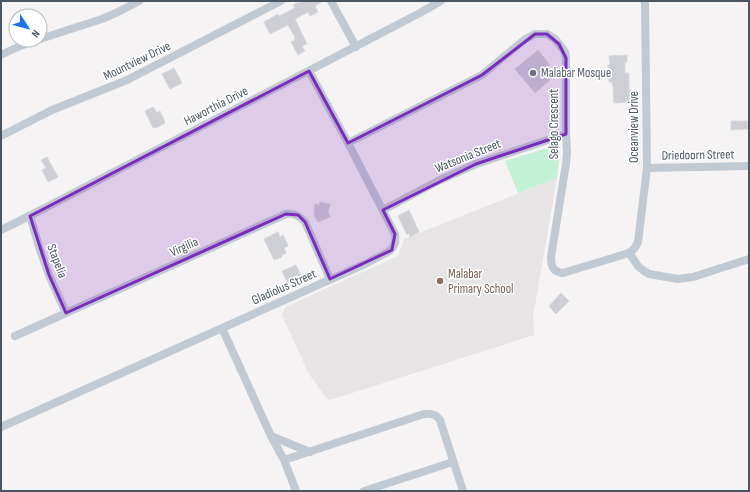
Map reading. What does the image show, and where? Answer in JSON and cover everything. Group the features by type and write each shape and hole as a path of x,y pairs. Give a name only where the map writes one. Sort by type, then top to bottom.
{"street":[{"path":"48,36 102,19 139,1"},
{"name":"Mountview Drive","path":"1,136 52,110 127,80 281,1"},
{"path":"331,1 356,46"},
{"name":"Haworthia Drive","path":"1,230 441,1"},
{"name":"Oceanview Drive","path":"631,252 638,242 647,168 645,1"},
{"name":"Selago Crescent","path":"348,143 482,75 524,40 535,34 547,34 559,44 566,58 567,152 551,257 552,267 555,271 564,273 631,252"},
{"path":"1,55 16,48"},
{"name":"Gladiolus Street","path":"1,427 365,264 388,252 395,246 395,234 309,71"},
{"name":"Watsonia Street","path":"383,210 438,181 476,164 566,134"},
{"name":"Driedoorn Street","path":"647,168 749,166"},
{"name":"Virgilia","path":"15,336 286,214 298,215 305,222 330,279"},
{"name":"Stapelia","path":"30,216 49,275 66,313"},
{"path":"631,252 638,266 649,274 678,279 693,277 749,259"},
{"path":"222,328 271,436 284,460 296,491"},
{"path":"284,460 424,414 431,414 440,420 463,491"},
{"path":"271,436 310,452"},
{"path":"364,491 453,462"}],"highlighted area":[{"path":"535,34 547,34 559,44 566,58 566,134 476,164 383,210 395,234 392,250 330,279 305,222 298,215 286,214 66,313 49,275 30,216 309,71 348,143 482,75"}],"shaded area":[{"name":"Malabar Primary School","path":"557,178 533,317 534,335 330,400 326,398 309,374 282,315 285,307 398,256 404,239"}],"green space":[{"path":"554,146 560,152 557,178 518,193 505,161"}],"building":[{"path":"304,1 323,1 315,6 318,12 310,16 308,12 295,19 307,44 302,46 305,51 298,55 291,42 295,40 295,37 288,25 270,34 264,22 278,14 279,16 295,8 293,5"},
{"name":"Malabar Mosque","path":"538,50 550,65 547,67 550,71 546,74 550,80 535,93 515,69"},
{"path":"627,55 627,62 625,62 625,73 629,73 631,102 614,103 613,85 612,82 609,82 609,56"},
{"path":"174,68 182,83 170,89 162,74"},
{"path":"153,107 157,113 160,111 165,122 156,128 153,128 145,111"},
{"path":"731,121 748,121 748,129 731,130"},
{"path":"47,157 58,177 48,182 42,170 46,168 41,160"},
{"path":"320,202 330,204 328,212 330,217 318,222 314,215 315,204 319,205"},
{"path":"409,210 419,232 410,237 409,233 407,235 398,216"},
{"path":"278,232 280,237 283,235 288,246 284,248 286,253 281,256 282,257 274,260 264,239"},
{"path":"296,265 302,278 288,284 282,271"},
{"path":"561,293 569,301 556,314 549,306"}],"place":[{"name":"Malabar Mosque","path":"533,73"},
{"name":"Malabar Primary School","path":"440,281"}]}
